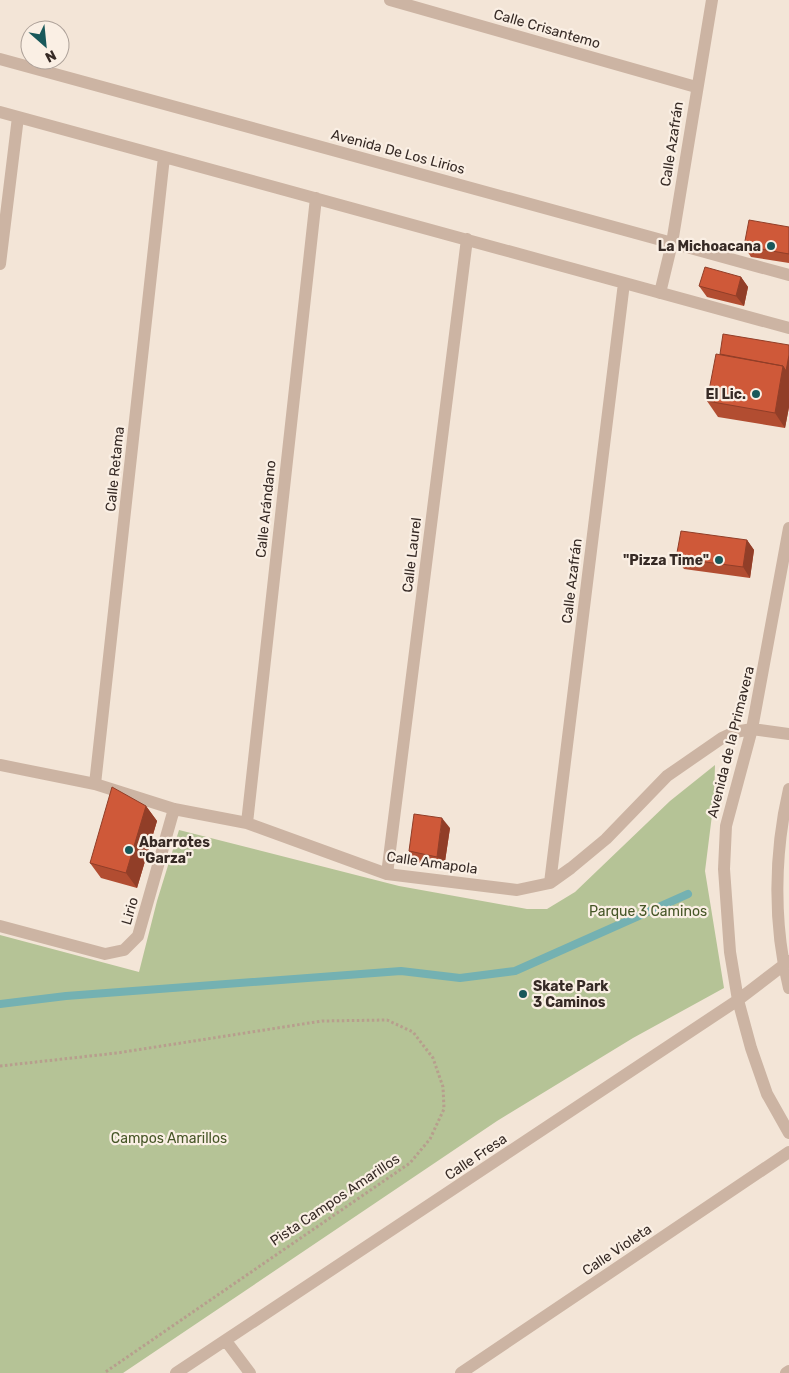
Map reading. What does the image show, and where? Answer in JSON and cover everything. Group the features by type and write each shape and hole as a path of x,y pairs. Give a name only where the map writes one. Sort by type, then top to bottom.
{"street":[{"name":"Calle Crisantemo","path":"390,0 696,87"},
{"name":"Calle Azafrán","path":"660,292 672,243 696,87 712,0"},
{"name":"Avenida De Los Lirios","path":"0,59 789,275"},
{"path":"0,112 789,328"},
{"path":"0,264 18,117"},
{"name":"Calle Retama","path":"95,784 164,157"},
{"name":"Calle Arándano","path":"247,824 316,198"},
{"name":"Calle Laurel","path":"388,874 467,239"},
{"name":"Calle Azafrán","path":"550,883 624,283"},
{"name":"Avenida de la Primavera","path":"789,528 752,729 726,826 724,869 730,943 738,1000 750,1048 767,1094 789,1133"},
{"name":"Calle Amapola","path":"0,765 95,784 174,809 247,824 388,874 517,890 550,883 606,839 668,776 685,762 722,738 735,732 752,729 789,734"},
{"path":"789,789 779,842 778,877 789,988"},
{"name":"Lirio","path":"0,926 105,954 130,946 138,936 174,809"},
{"name":"Calle Fresa","path":"176,1373 738,1000 786,963"},
{"name":"Calle Violeta","path":"461,1373 789,1152"},
{"path":"226,1341 250,1373"}],"path":[{"name":"Pista Campos Amarillos","path":"1,1066 126,1052 322,1021 387,1020 413,1032 433,1058 443,1086 444,1109 430,1139 410,1163 104,1373"}],"green space":[{"name":"Campos Amarillos","path":"715,765 714,799 705,871 724,988 633,1038 497,1121 123,1373 0,1373 0,935 139,972 157,901 179,830 399,886 527,909 547,909 575,892 670,801"}],"building":[{"path":"749,220 789,227 789,254 744,246"},
{"path":"705,267 741,277 736,296 699,286"},
{"path":"723,334 789,345 786,371 783,366 720,354"},
{"path":"716,354 783,366 775,413 707,401"},
{"path":"681,531 747,540 743,567 676,558"},
{"path":"112,787 146,806 126,873 90,863"},
{"path":"414,814 442,818 437,857 409,851"}],"waterway":[{"path":"0,1004 66,996 401,971 460,978 515,971 688,894"}],"place":[{"name":"La Michoacana","path":"771,246"},
{"name":"El Lic.","path":"756,394"},
{"name":"\"Pizza Time\"","path":"719,560"},
{"name":"Abarrotes \"Garza\"","path":"129,850"},
{"name":"Skate Park 3 Caminos","path":"523,994"}],"park label":[{"name":"Parque 3 Caminos","path":"648,911"}]}
